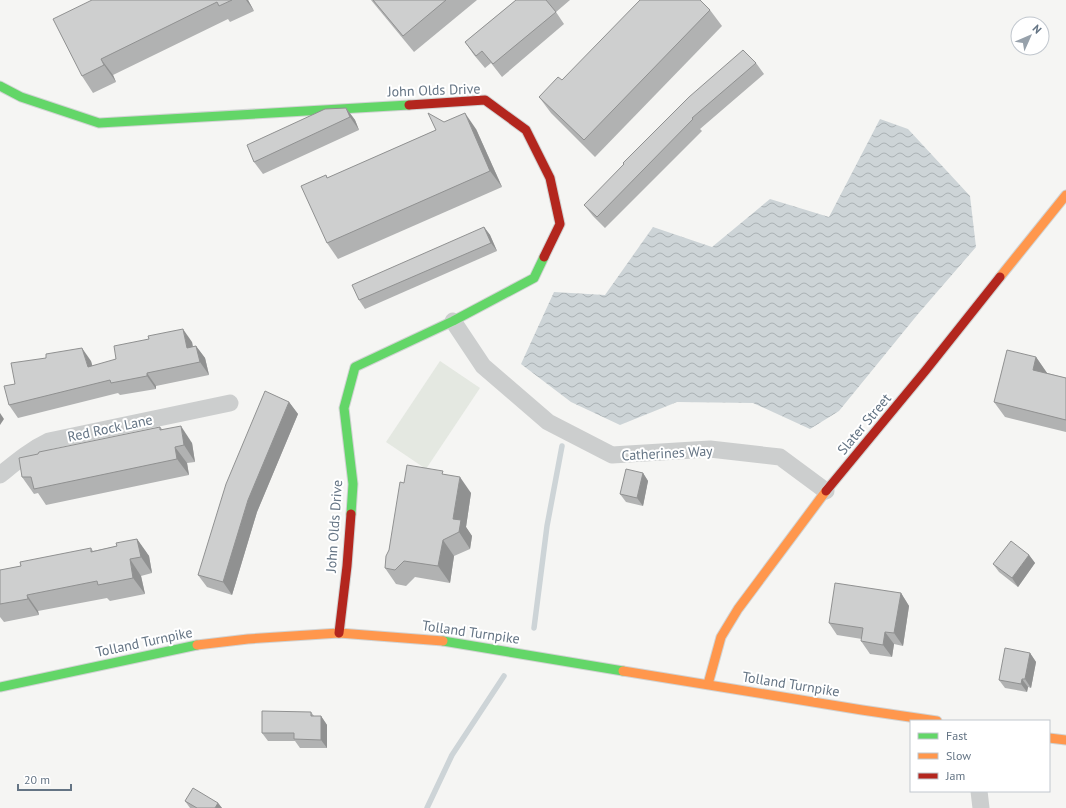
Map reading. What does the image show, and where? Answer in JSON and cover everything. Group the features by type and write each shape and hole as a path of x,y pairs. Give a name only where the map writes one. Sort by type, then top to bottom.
{"street":[{"name":"John Olds Drive","path":"0,86 21,98 99,123 485,100 526,130 550,178 560,224 534,278 453,321 355,367 344,408 353,484 339,633"},
{"name":"Slater Street","path":"708,684 721,637 738,609 826,491 926,370 1066,195"},
{"name":"Catherines Way","path":"453,321 483,366 548,422 612,455 710,449 780,457 826,491"},
{"name":"Red Rock Lane","path":"0,476 33,448 49,441 230,403"},
{"name":"Tolland Turnpike","path":"0,687 189,646 248,638 339,633 432,639 931,720"},
{"path":"1050,738 1066,740"},
{"path":"979,792 981,808"}],"shaded area":[{"path":"440,361 480,388 426,469 386,442"}],"water":[{"path":"880,119 908,129 970,196 976,247 918,314 839,411 810,429 753,403 677,402 620,425 571,402 521,364 554,292 605,295 653,227 712,247 770,199 829,217"}],"building":[{"path":"92,0 232,0 219,6 217,2 101,59 104,65 82,76 53,19"},
{"path":"373,0 446,0 403,36"},
{"path":"516,0 546,0 556,12 493,64 482,51 476,56 465,42"},
{"path":"640,0 700,0 710,10 584,140 539,97 558,77 562,80"},
{"path":"743,50 756,63 692,118 693,119 597,217 584,205 624,164 623,163 689,97"},
{"path":"346,108 350,117 254,162 247,145 325,109"},
{"path":"428,113 444,122 465,113 490,171 327,243 301,186 326,175 327,178 436,130"},
{"path":"484,227 491,243 359,300 352,285"},
{"path":"183,329 187,348 196,346 200,362 147,373 147,376 111,383 110,380 9,405 4,386 15,384 11,363 46,358 46,354 82,348 88,367 116,359 114,346 149,339 148,336"},
{"path":"1007,350 1036,357 1033,370 1066,378 1066,420 994,402"},
{"path":"265,391 289,402 248,500 223,582 198,575 226,484"},
{"path":"181,426 184,445 175,447 177,459 34,489 31,477 22,477 19,458 38,454 39,452 160,427 160,430"},
{"path":"407,465 443,471 442,474 460,477 453,519 461,520 459,532 443,540 438,566 404,561 395,570 385,568 386,556 389,550 400,482 404,483"},
{"path":"626,469 643,473 637,498 620,494"},
{"path":"137,539 141,557 130,559 133,578 98,585 97,581 27,595 28,599 0,604 0,570 21,566 20,562 91,548 91,552 117,546 116,543"},
{"path":"1011,541 1029,555 1012,578 993,564"},
{"path":"835,583 901,593 894,633 885,632 883,645 861,641 863,628 829,623"},
{"path":"1005,648 1030,653 1025,679 1022,679 1021,684 999,680"},
{"path":"262,711 311,712 311,716 321,716 321,740 294,739 294,733 262,733"},
{"path":"193,788 218,803 215,808 197,808 185,801"}],"waterway":[{"path":"534,628 547,526 562,446"},
{"path":"427,808 452,755 504,676"}],"traffic: fast":[{"path":"0,86 21,97 99,123 409,105"},
{"path":"351,514 353,484 344,408 355,367 453,321 534,278 544,257"},
{"path":"443,641 623,671"},
{"path":"0,687 197,645"}],"traffic: slow":[{"path":"1000,277 1066,195"},
{"path":"708,684 721,637 738,609 826,491"},
{"path":"197,645 248,639 339,633 443,641"},
{"path":"623,671 930,720"},
{"path":"1050,738 1066,740"}],"traffic: jam":[{"path":"409,105 485,100 526,130 550,178 560,224 544,257"},
{"path":"826,491 926,370 1000,277"},
{"path":"339,633 347,566 351,514"}]}
